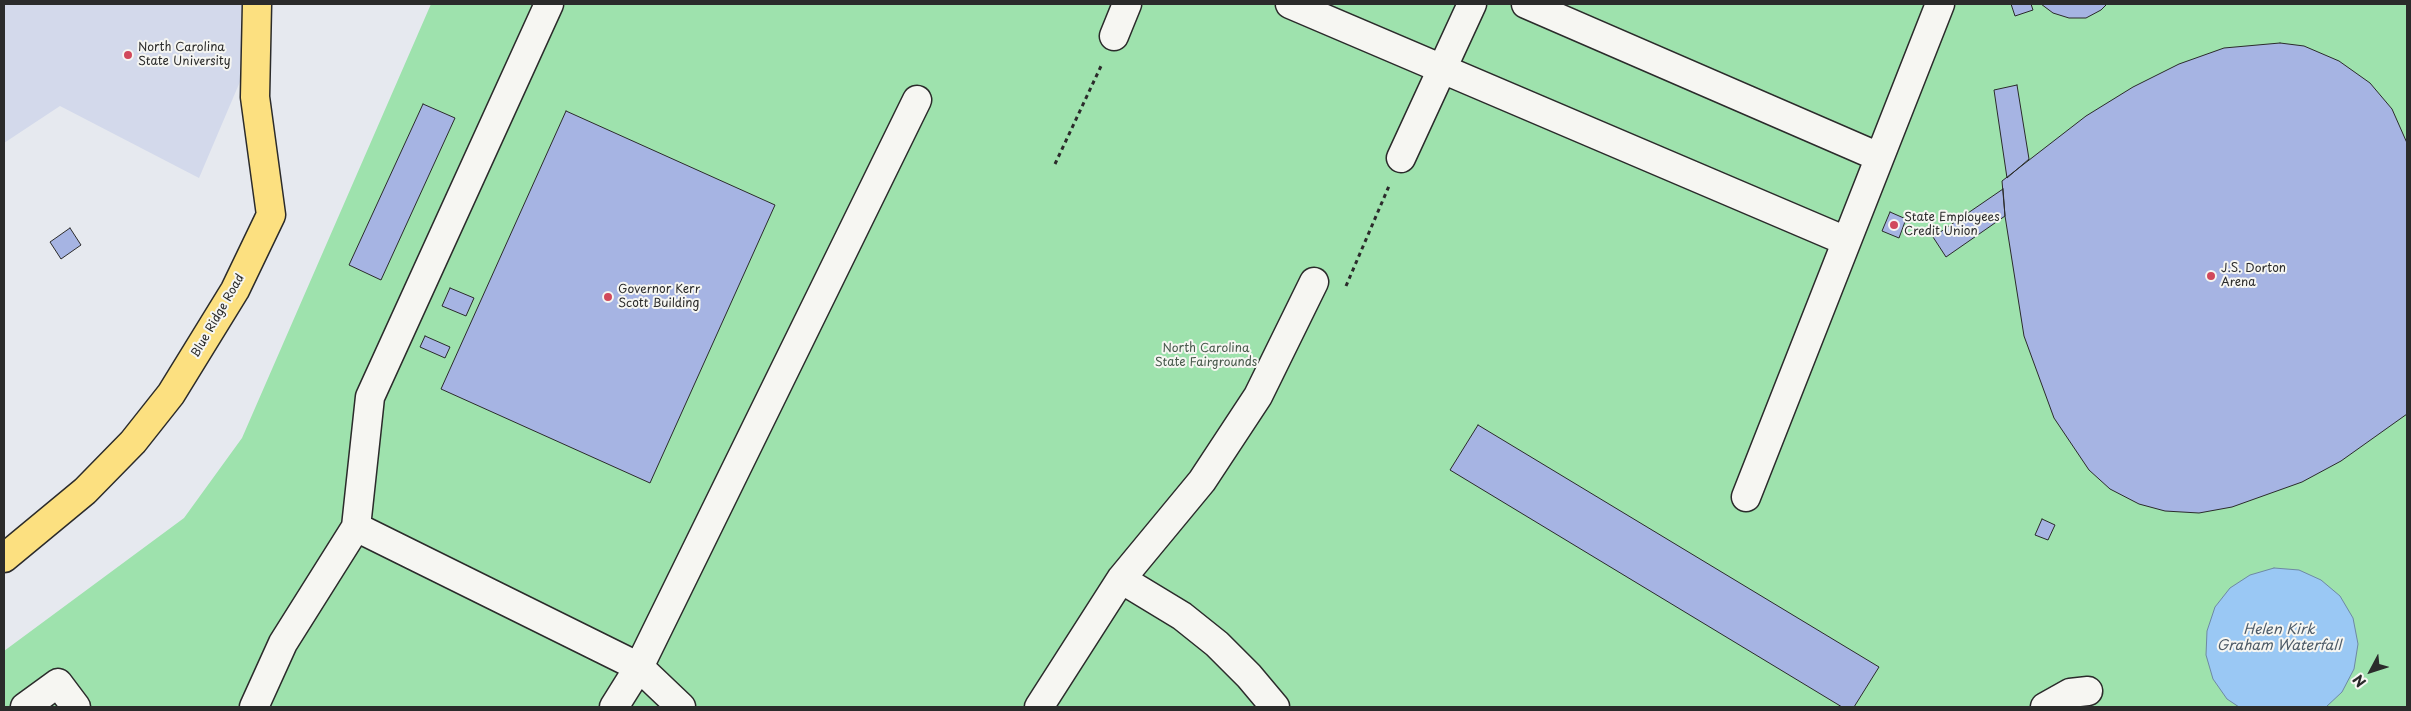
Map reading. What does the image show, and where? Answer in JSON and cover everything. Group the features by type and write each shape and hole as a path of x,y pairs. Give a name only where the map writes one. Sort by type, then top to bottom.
{"main road":[{"name":"Blue Ridge Road","path":"4,558 85,491 133,442 171,394 235,290 271,215 255,96 257,4"}],"lane":[{"path":"254,707 283,643 356,526 370,396 549,4"},
{"path":"1114,36 1127,4"},
{"path":"1290,4 1846,241"},
{"path":"1400,158 1472,4"},
{"path":"1526,4 1879,158"},
{"path":"1746,497 1940,4"},
{"path":"614,707 639,667 917,100"},
{"path":"1039,707 1121,579 1202,481 1258,396 1314,282"},
{"path":"356,526 639,667 681,707"},
{"path":"1121,579 1182,616 1217,644 1249,676 1275,707"},
{"path":"24,707 58,683 76,707"},
{"path":"2045,707 2070,693 2088,691"}],"path":[{"path":"1055,164 1114,36"},
{"path":"1343,295 1400,158"}],"shaded area":[{"name":"North Carolina State University","path":"4,4 273,4 199,178 60,106 4,143"}],"green space":[{"name":"North Carolina State Fairgrounds","path":"431,4 2407,4 2407,707 4,707 4,651 184,518 242,438"}],"water":[{"name":"Helen Kirk Graham Waterfall","path":"2274,568 2299,570 2321,580 2340,596 2353,618 2358,644 2354,669 2342,692 2326,707 2239,707 2227,699 2213,679 2206,655 2207,631 2215,607 2230,588 2250,575"}],"building":[{"path":"2011,4 2031,4 2033,10 2015,16"},
{"path":"2041,4 2107,4 2101,10 2086,18 2069,18 2053,13"},
{"name":"J.S. Dorton Arena","path":"2280,43 2304,46 2339,61 2370,83 2392,109 2407,143 2407,414 2341,461 2302,482 2232,507 2199,513 2165,511 2139,504 2110,489 2089,470 2054,418 2024,336 2005,216 2002,181 2086,116 2133,87 2179,64 2224,48"},
{"path":"2017,85 2029,159 2007,178 1994,90"},
{"path":"423,104 455,118 381,280 349,265"},
{"name":"Governor Kerr Scott Building","path":"566,111 775,205 650,483 441,389"},
{"path":"2003,189 2005,216 1946,257 1933,237"},
{"name":"State Employees Credit Union","path":"1890,212 1906,219 1899,238 1882,231"},
{"path":"70,228 81,245 61,259 50,242"},
{"path":"450,288 474,298 466,316 442,306"},
{"path":"425,336 450,347 445,358 420,347"},
{"path":"1478,425 1879,667 1854,707 1842,707 1450,470"},
{"path":"2042,519 2055,525 2048,540 2035,535"}],"place":[{"name":"North Carolina State University","path":"128,55"},
{"name":"State Employees Credit Union","path":"1894,225"},
{"name":"J.S. Dorton Arena","path":"2211,276"},
{"name":"Governor Kerr Scott Building","path":"608,297"}]}
